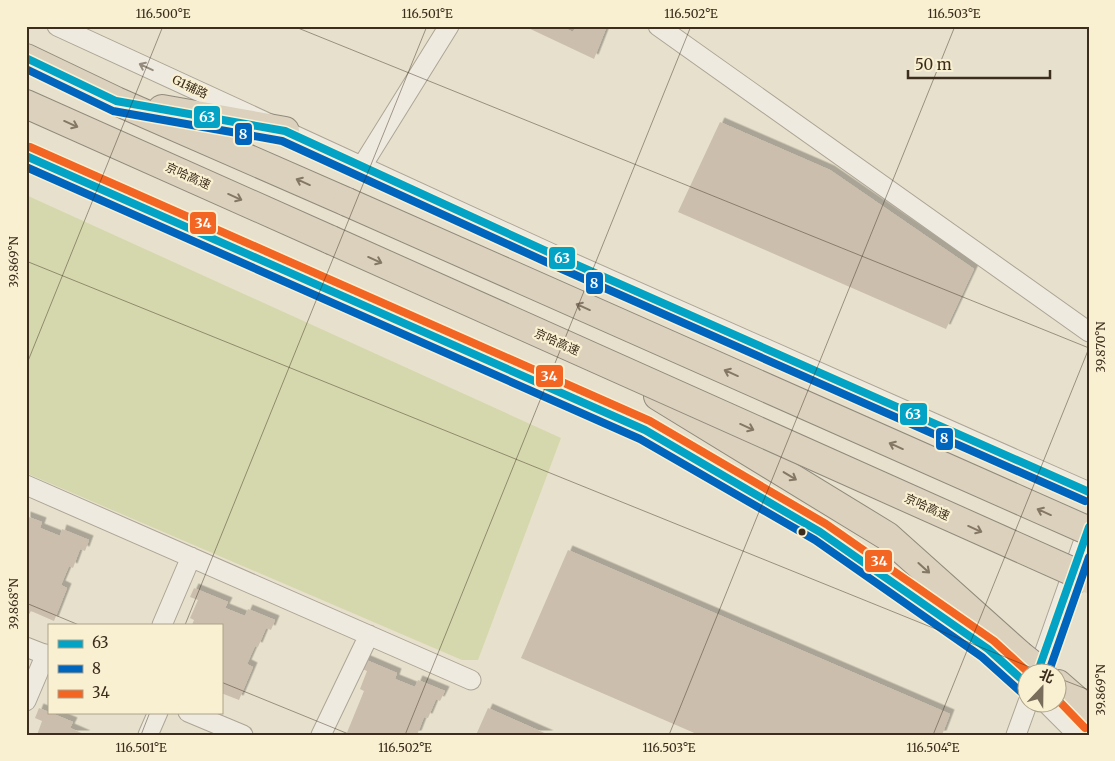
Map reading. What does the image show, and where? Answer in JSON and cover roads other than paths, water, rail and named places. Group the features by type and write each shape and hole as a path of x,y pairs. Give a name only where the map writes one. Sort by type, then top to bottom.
{"highway":[{"path":"26,58 116,100 1089,531"},
{"path":"116,100 285,131"},
{"name":"京哈高速","path":"26,104 1089,579"},
{"path":"599,360 887,536 1028,664"},
{"path":"1068,696 1089,711"}],"street":[{"name":"G1辅路","path":"57,26 559,257 1089,492"},
{"path":"362,166 449,26"},
{"path":"658,26 1089,332"},
{"path":"26,156 645,430 820,532 988,649 1018,676"},
{"path":"26,485 471,680"},
{"path":"1048,664 1089,526"},
{"path":"162,624 191,558"},
{"path":"321,735 369,635"},
{"path":"26,646 47,655 26,701"},
{"path":"148,735 157,714"},
{"path":"192,714 234,733"},
{"path":"1016,735 1024,714"},
{"path":"1065,714 1078,735"}]}
